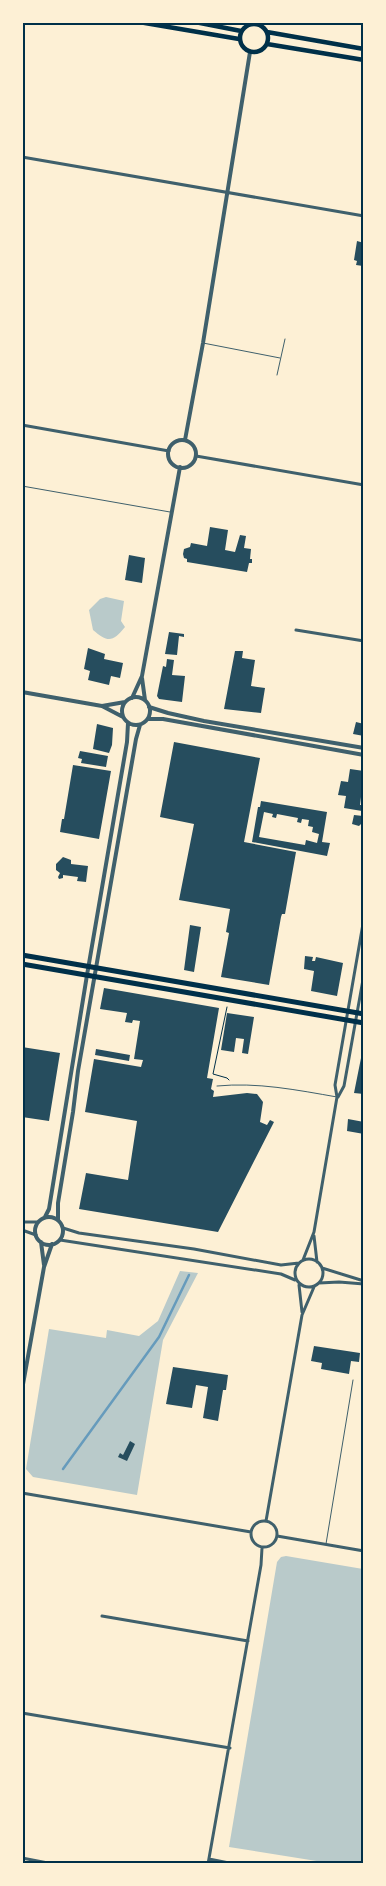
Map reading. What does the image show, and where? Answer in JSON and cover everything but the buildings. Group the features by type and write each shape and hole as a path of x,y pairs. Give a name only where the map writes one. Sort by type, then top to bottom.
{"highway":[{"path":"22,955 364,1014"},
{"path":"22,964 364,1023"}],"main road":[{"path":"139,22 239,40"},
{"path":"195,22 241,31"},
{"path":"255,23 263,27 267,32 267,44 261,50 250,52 243,47 239,40 241,31 247,25 255,23"},
{"path":"267,32 364,49"},
{"path":"267,44 364,60"}],"street":[{"path":"185,440 203,343 250,52"},
{"path":"22,157 364,216"},
{"path":"22,425 169,451"},
{"path":"185,440 189,441 195,448 196,456 192,464 180,467 172,463 169,451 173,443 185,440"},
{"path":"196,456 364,485"},
{"path":"132,698 142,676 180,467"},
{"path":"296,630 364,641"},
{"path":"142,676 145,700 150,707 168,713 204,721 364,748"},
{"path":"22,692 102,706 123,716"},
{"path":"102,706 125,702 137,697 145,700"},
{"path":"22,1222 38,1222 46,1217 49,1209 86,975 127,742 128,723 123,716 122,709 125,702"},
{"path":"148,719 150,707"},
{"path":"318,1262 311,1259 280,1265 194,1249 79,1233 63,1228 58,1220 58,1203 78,1071 140,725 148,719 163,719 364,755"},
{"path":"128,723 140,725"},
{"path":"303,1260 314,1232 337,1097 335,1085 364,918"},
{"path":"337,1097 344,1086 364,974"},
{"path":"46,1217 58,1220"},
{"path":"38,1222 36,1235 40,1242 44,1267"},
{"path":"60,1240 63,1228"},
{"path":"22,1230 36,1235"},
{"path":"314,1232 318,1262 322,1268 323,1276 319,1284"},
{"path":"40,1242 52,1244 60,1240 280,1274 295,1280 304,1287 339,1282 364,1283"},
{"path":"22,1390 44,1267 52,1244"},
{"path":"295,1280 294,1271 298,1263"},
{"path":"322,1268 364,1283"},
{"path":"299,1285 302,1315"},
{"path":"266,1521 302,1315 314,1287"},
{"path":"22,1493 251,1532"},
{"path":"262,1548 253,1542 251,1532 256,1524 266,1521 275,1526 278,1536"},
{"path":"278,1536 364,1551"},
{"path":"262,1548 272,1545 278,1536"},
{"path":"234,1864 209,1861 261,1565 262,1548"},
{"path":"102,1616 248,1641"},
{"path":"22,1713 230,1748"},
{"path":"22,1858 53,1864"}],"lane":[{"path":"278,375 284,339"},
{"path":"203,343 280,358"},
{"path":"22,486 173,512"},
{"path":"218,1086 278,1087 337,1097"},
{"path":"326,1545 353,1380"}],"path":[{"path":"227,1007 212,1074 227,1078 231,1085"}],"shaded area":[{"path":"106,597 124,601 121,621 125,627 117,636 110,639 103,637 93,630 89,610 100,599"},
{"path":"180,1271 198,1273 163,1340 137,1495 33,1477 26,1469 49,1329 106,1338 107,1330 139,1336 158,1321"},
{"path":"286,1556 363,1569 363,1863 329,1863 229,1847 277,1562 281,1557"}],"waterway":[{"path":"63,1469 159,1337 189,1275"}]}
